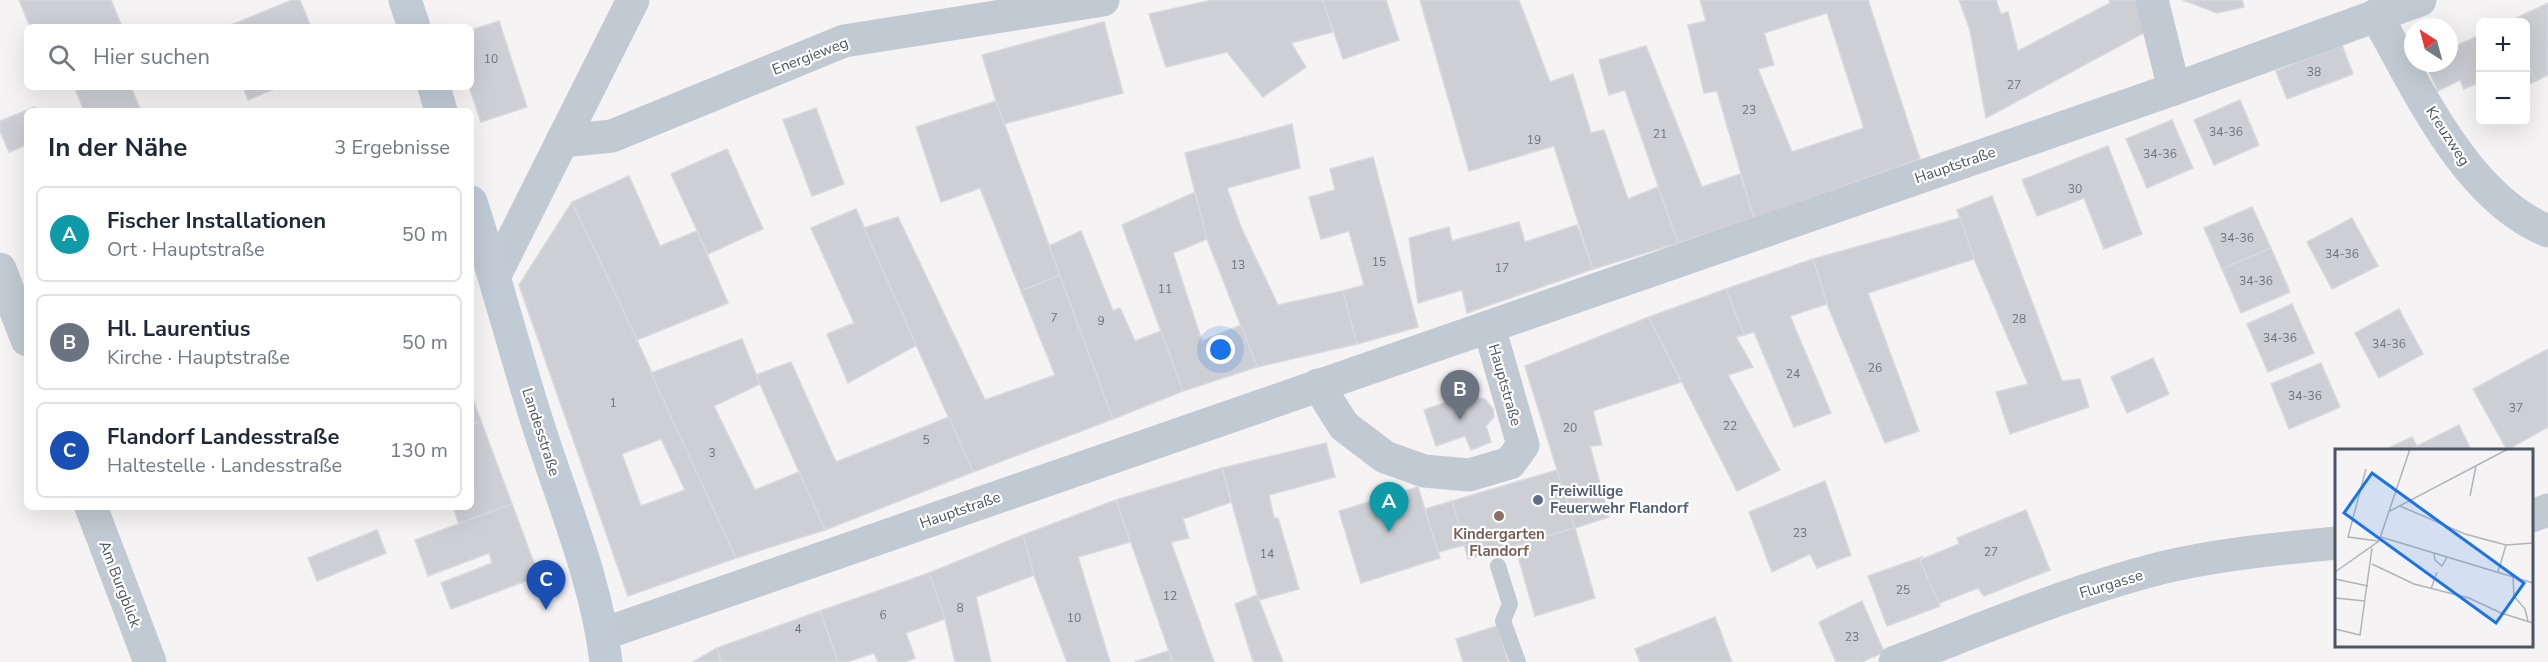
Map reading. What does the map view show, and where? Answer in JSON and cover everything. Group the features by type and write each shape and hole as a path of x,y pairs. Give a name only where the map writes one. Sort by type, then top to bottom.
{"main road":[{"path":"405,0 413,24"},
{"path":"435,90 440,108"},
{"name":"Landesstraße","path":"474,211 495,275 534,413 564,501 604,648"}],"street":[{"path":"495,275 633,0"},
{"name":"Energieweg","path":"562,141 612,136 844,41 1102,0"},
{"path":"2152,0 2174,89"},
{"name":"Hauptstraße","path":"604,648 1318,386 2174,89 2420,0"},
{"name":"Kreuzweg","path":"2376,15 2420,93 2465,164 2493,196 2534,225 2548,231"},
{"path":"0,269 24,332"},
{"name":"Hauptstraße","path":"1318,386 1344,426 1385,457 1424,471 1469,475 1510,463 1522,445 1489,327"},
{"name":"Am Burgblick","path":"92,510 150,662"},
{"path":"2533,516 2548,510"},
{"name":"Flurgasse","path":"1895,662 2063,598 2161,568 2251,553 2335,543"}],"lane":[{"path":"1498,566 1510,604 1503,621 1518,662"}],"building":[{"path":"19,0 111,0 121,24 29,24"},
{"path":"292,0 300,0 310,24 233,24"},
{"path":"1212,0 1323,0 1333,32 1291,43 1306,67 1263,97 1227,52 1166,67 1149,14"},
{"path":"1323,0 1386,0 1399,40 1343,59"},
{"path":"1420,0 1519,0 1550,82 1573,74 1591,133 1604,130 1628,199 1658,187 1678,243 1593,269 1554,146 1469,171"},
{"path":"1700,0 1868,0 1920,159 1754,218 1717,91 1704,93 1688,25 1706,21","holes":["1827,13 1864,128 1792,152 1758,69 1774,65 1764,33"]},
{"path":"1959,0 1996,0 2001,14 2008,12 2018,51 2110,3 2109,0 2142,0 2153,28 1986,118 1970,30"},
{"path":"2183,0 2242,0 2244,7 2217,13"},
{"path":"2548,3 2548,75 2536,81 2530,68 2530,18 2516,18"},
{"path":"499,21 527,107 481,122 470,90 474,90 474,29"},
{"path":"1104,22 1123,93 1003,124 982,55"},
{"path":"2476,37 2476,84 2464,89 2460,80 2438,91 2429,72 2458,72 2458,45"},
{"path":"2342,45 2353,74 2287,99 2276,71"},
{"path":"1646,46 1702,187 1740,174 1754,218 1678,243 1625,90 1609,95 1599,60"},
{"path":"2530,68 2536,81 2530,84"},
{"path":"132,90 140,108 83,108 76,91"},
{"path":"244,90 272,90 248,100"},
{"path":"2240,100 2259,145 2214,165 2194,120"},
{"path":"996,101 1060,275 1021,291 980,188 941,202 916,127"},
{"path":"816,108 844,184 812,196 783,120"},
{"path":"24,111 24,146 9,152 0,131 0,121"},
{"path":"2172,120 2193,168 2147,188 2126,139"},
{"path":"1292,124 1300,168 1227,188 1241,227 1278,305 1343,291 1357,344 1257,367 1207,239 1185,153"},
{"path":"2108,146 2142,234 2104,249 2084,198 2037,216 2022,180"},
{"path":"727,149 763,229 708,254 671,174"},
{"path":"1373,157 1418,327 1357,344 1343,291 1364,285 1349,231 1321,239 1309,197 1335,190 1330,169"},
{"path":"629,176 660,246 697,231 728,303 637,340 572,202"},
{"path":"1195,192 1207,239 1173,253 1202,341 1241,325 1257,367 1183,391 1122,225"},
{"path":"1992,196 2062,381 2080,379 2089,407 2010,434 1996,392 2028,384 1974,259 1957,210"},
{"path":"572,202 736,558 628,596 519,285","holes":["661,439 685,490 641,506 622,454"]},
{"path":"2252,207 2271,248 2222,269 2204,228"},
{"path":"856,209 917,345 848,383 827,334 854,323 811,228"},
{"path":"898,217 985,400 1055,375 1021,291 1060,275 1113,419 973,472 864,228"},
{"path":"1960,218 1974,259 1868,293 1919,431 1885,443 1827,304 1813,259"},
{"path":"2352,218 2378,266 2332,289 2307,242"},
{"path":"1519,222 1525,242 1577,225 1593,269 1467,313 1462,290 1418,303 1409,238 1449,227 1452,241"},
{"path":"1081,231 1113,311 1120,308 1135,341 1161,331 1183,391 1113,419 1049,246"},
{"path":"2271,248 2290,292 2241,313 2222,269"},
{"path":"1813,259 1827,304 1790,316 1831,413 1794,427 1754,332 1744,335 1726,289"},
{"path":"1726,289 1744,335 1736,337 1753,367 1728,375 1780,470 1737,491 1649,317"},
{"path":"2292,304 2314,353 2268,372 2247,324"},
{"path":"2399,309 2423,354 2379,378 2355,333"},
{"path":"1649,317 1681,382 1593,411 1602,445 1590,446 1609,517 1575,528 1525,366"},
{"path":"742,339 760,384 714,406 755,490 799,472 825,530 736,558 651,373"},
{"path":"2548,349 2548,427 2509,449 2506,449 2473,389"},
{"path":"2153,358 2169,394 2127,413 2111,377"},
{"path":"791,362 836,462 949,417 973,472 825,530 756,375"},
{"path":"2321,363 2340,407 2289,429 2271,384"},
{"path":"1476,392 1479,398 1485,399 1493,409 1494,417 1486,426 1491,442 1471,450 1465,436 1436,446 1424,410"},
{"path":"474,401 481,421 474,424"},
{"path":"481,421 512,504 459,524 454,510 474,510 474,424"},
{"path":"2459,425 2471,449 2418,449 2417,446"},
{"path":"2412,437 2418,449 2386,449"},
{"path":"1326,443 1335,477 1269,495 1274,518 1278,518 1299,589 1259,600 1222,468"},
{"path":"1222,468 1231,502 1183,519 1189,538 1171,542 1214,662 1173,662 1116,500"},
{"path":"1557,470 1575,528 1468,559 1452,501"},
{"path":"1825,481 1851,555 1817,568 1810,554 1772,572 1749,512"},
{"path":"1418,487 1440,558 1361,583 1339,511"},
{"path":"1116,500 1130,542 1078,557 1110,662 1067,662 1034,575 1023,535"},
{"path":"1452,501 1465,545 1438,552 1425,509"},
{"path":"512,504 539,576 451,609 441,583 492,563 489,553 428,576 415,540"},
{"path":"2026,510 2050,570 1984,596 1978,588 1937,604 1920,560 1959,544 1957,538"},
{"path":"1575,528 1595,598 1535,616 1515,546"},
{"path":"377,530 386,553 317,581 308,558"},
{"path":"1023,535 1034,575 976,597 991,662 955,662 945,619 929,573"},
{"path":"1922,557 1920,560 1940,606 1887,626 1868,576"},
{"path":"929,573 945,619 906,633 915,658 905,662 878,662 874,653 847,662 838,662 820,611"},
{"path":"1257,595 1283,662 1254,662 1252,658 1235,604"},
{"path":"1862,601 1884,652 1862,662 1836,662 1819,622"},
{"path":"820,611 838,662 721,662 717,648"},
{"path":"1715,617 1732,662 1640,662 1635,649"},
{"path":"1497,626 1508,662 1463,662 1456,639"},
{"path":"717,648 721,662 693,662"},
{"path":"1168,651 1173,662 1134,662"}],"place":[{"name":"Hl. Laurentius","path":"1460,420"},
{"name":"Freiwillige Feuerwehr Flandorf","path":"1538,500"},
{"name":"Kindergarten Flandorf","path":"1499,516"},
{"name":"Fischer Installationen","path":"1389,532"},
{"name":"Flandorf Landesstraße","path":"546,610"}]}
